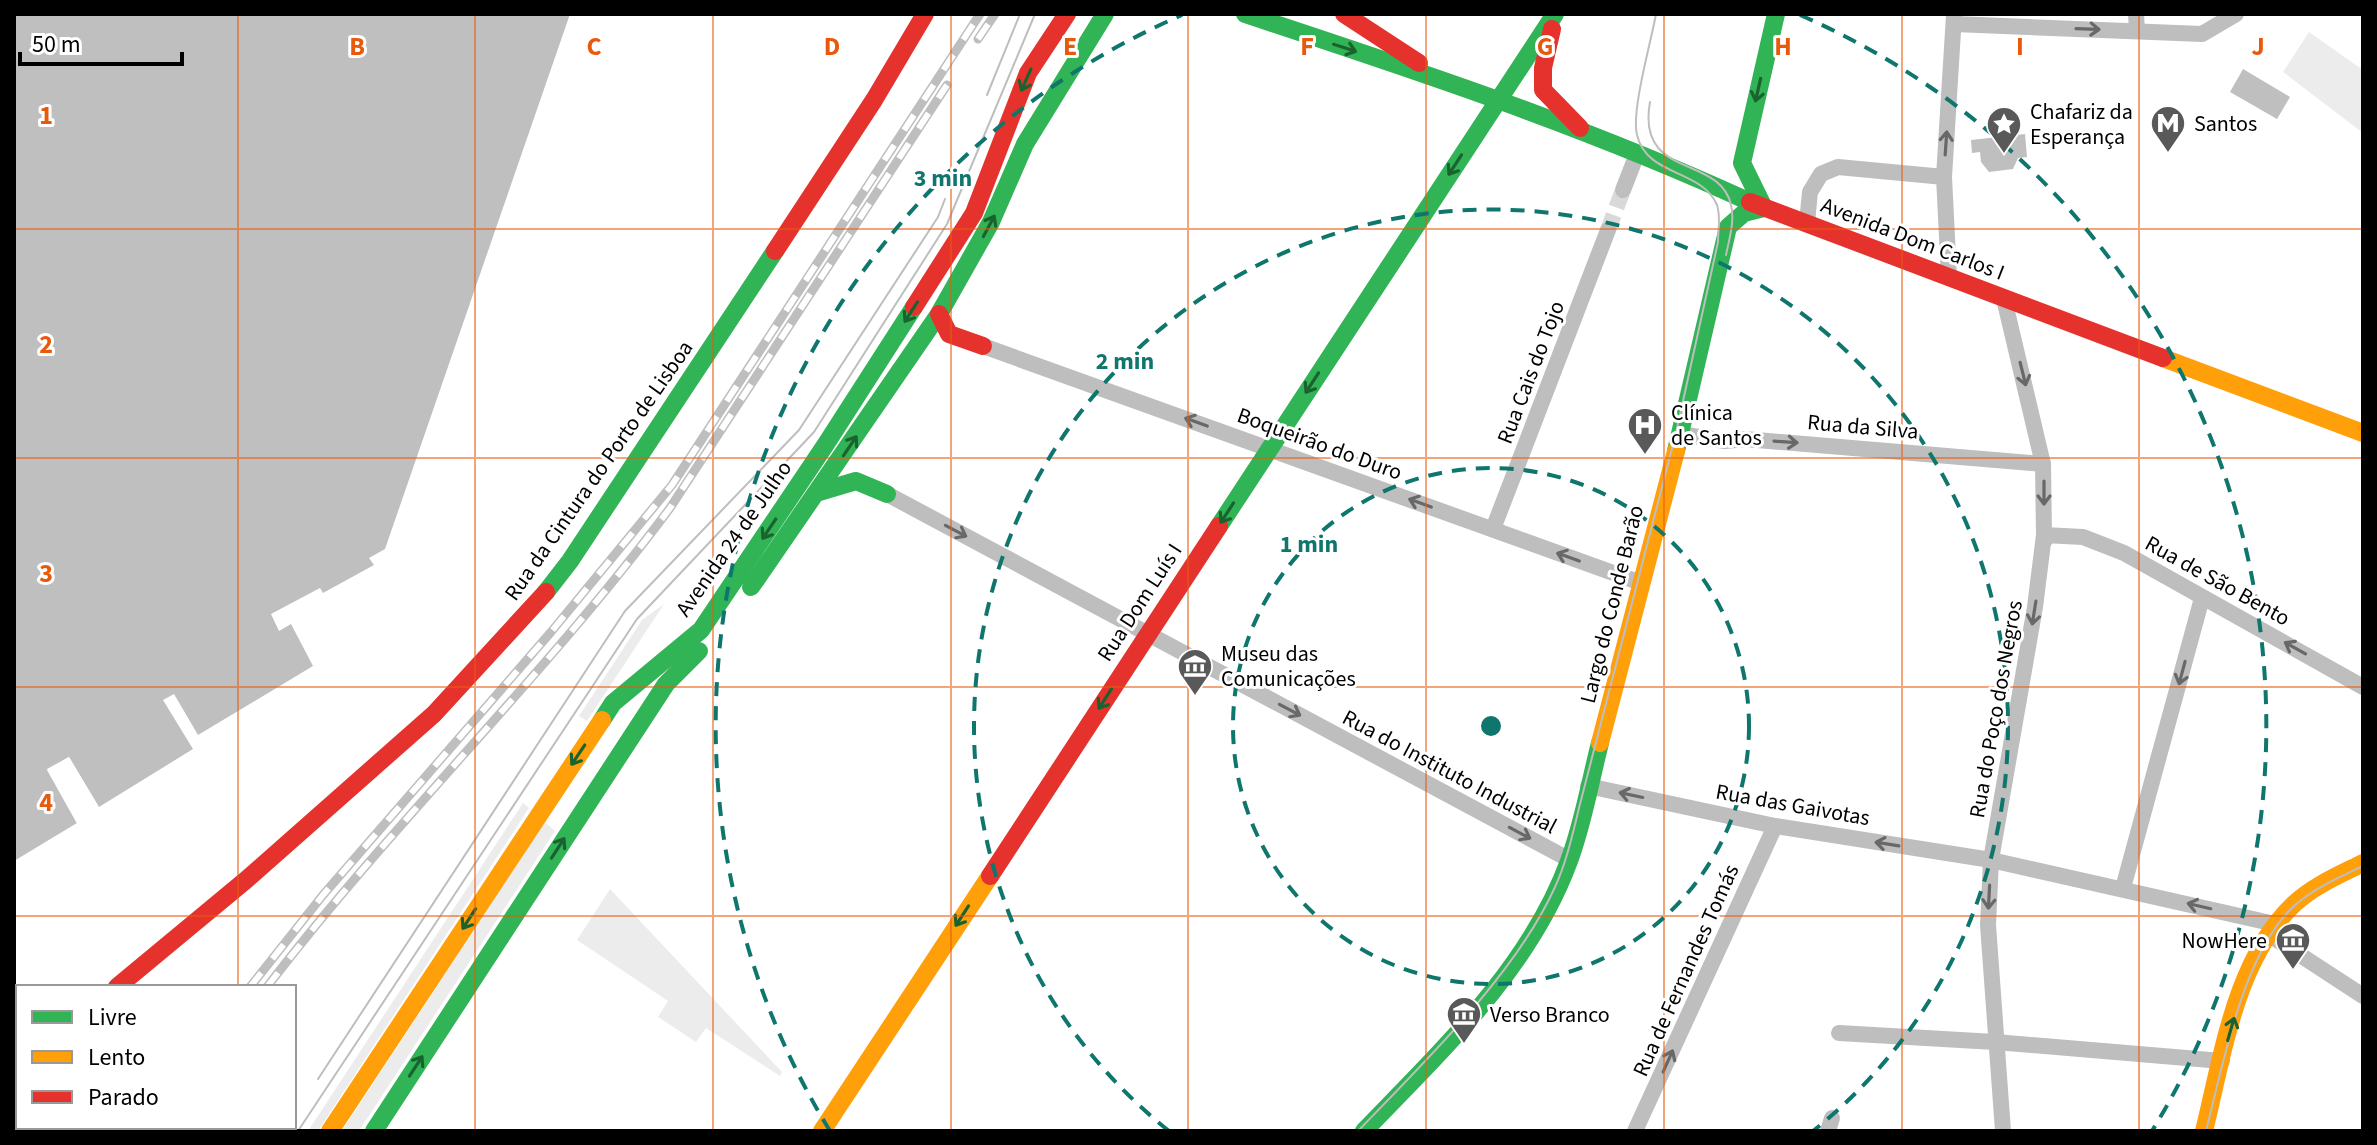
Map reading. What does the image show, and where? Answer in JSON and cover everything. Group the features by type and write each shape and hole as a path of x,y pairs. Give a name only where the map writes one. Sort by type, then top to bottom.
{"street":[{"name":"Rua da Cintura do Porto de Lisboa","path":"121,985 246,880 434,714 515,630 551,587 874,100 925,14"},
{"name":"Avenida 24 de Julho","path":"330,1131 613,703 701,630 826,444 974,213 1028,73 1067,14"},
{"name":"Avenida 24 de Julho","path":"374,1131 666,684 722,627 819,492 939,314 991,222 1025,144 1105,14"},
{"name":"Avenida Dom Carlos I","path":"1245,14 1448,81 1701,179 1764,208 2363,433"},
{"name":"Avenida Dom Carlos I","path":"1344,14 1448,81"},
{"path":"1555,14 1543,68 1543,90 1588,135"},
{"name":"Rua Dom Luís I","path":"822,1131 1555,14"},
{"path":"1764,208 1742,163 1776,14"},
{"path":"1949,277 1944,177 1954,19 2136,22 2202,34 2236,14"},
{"path":"1623,190 1637,154"},
{"path":"1807,223 1810,192 1821,174 1838,167 1944,177"},
{"name":"Largo do Conde Barão","path":"1364,1131 1435,1057 1512,963 1550,905 1570,860 1680,434 1728,227 1737,216 1751,208 1764,208"},
{"name":"Rua Cais do Tojo","path":"1493,529 1608,230"},
{"name":"Rua do Poço dos Negros","path":"2003,1131 1988,925 1991,860 2035,607 2044,535 2043,464 2005,303 2007,299"},
{"path":"939,314 942,328 950,335 983,346"},
{"name":"Boqueirão do Duro","path":"983,346 1641,583"},
{"name":"Rua da Silva","path":"1680,434 1725,441 1776,442 2043,464"},
{"path":"819,492 856,481 887,494"},
{"name":"Rua do Instituto Industrial","path":"887,494 1570,860"},
{"name":"Rua de São Bento","path":"2044,535 2068,535 2100,542 2363,687"},
{"path":"2123,888 2202,598"},
{"name":"Rua das Gaivotas","path":"1588,786 1775,826 1991,860 2123,888 2272,929 2363,996"},
{"name":"Rua de Fernandes Tomás","path":"1635,1131 1775,826"},
{"path":"2204,1131 2238,1004 2272,929 2293,904 2315,888 2363,863"},
{"path":"1839,1033 2222,1061"}],"shaded area":[{"path":"14,14 570,14 385,549 369,558 374,565 323,593 320,588 271,614 279,631 291,624 313,666 198,735 174,694 163,700 193,749 99,807 69,757 47,769 77,823 14,861"},
{"path":"2309,32 2363,70 2363,133 2283,72"},
{"path":"2243,69 2290,97 2277,119 2230,92"},
{"name":"Chafariz da Esperança","path":"2025,134 2027,157 2018,158 2013,169 1989,172 1981,162 1980,152 1972,153 1971,140"},
{"path":"664,604 587,721 579,716 642,620"},
{"path":"523,803 529,808 318,1131 308,1131"},
{"path":"545,822 555,831 359,1131 342,1131"},
{"path":"610,889 782,1072 780,1076 706,1028 696,1042 658,1017 668,1001 577,940"}],"pier":[{"path":"69,757 101,811 96,810 68,762 52,771 80,821 79,827 47,770"}],"tunnel":[{"path":"1608,230 1623,190"}],"tram line":[{"path":"987,95 1020,14"},
{"path":"298,1131 637,619 814,432 947,224 1035,14"},
{"path":"1358,1131 1467,1016 1517,952 1555,887 1569,846 1676,433 1718,242 1718,210 1710,193 1652,159 1637,135 1639,94 1656,14"},
{"path":"1650,102 1649,127 1655,144 1667,155 1712,178 1724,189 1732,217 1726,255"},
{"path":"318,1079 625,611 799,430 938,217 945,199"},
{"path":"1999,1131 1985,925 1988,859 2036,573 2040,560 2052,542 2068,535 2102,539 2363,683"},
{"path":"2206,1131 2237,1011 2248,980 2276,926 2294,906 2319,888 2363,866"}],"railway":[{"path":"252,985 323,895 551,632 672,485 980,14"},
{"path":"978,39 995,14"},
{"path":"269,985 366,866 573,630 670,508 947,85"}],"traffic: fast":[{"path":"751,587 939,314 991,222 1025,144 1105,14"},
{"path":"1245,14 1563,124 1750,202"},
{"path":"1219,526 1555,14"},
{"path":"1764,208 1742,163 1776,14"},
{"path":"1676,451 1728,227 1744,213 1764,208"},
{"path":"546,592 570,561 775,251"},
{"path":"602,720 613,703 701,630 914,307"},
{"path":"819,492 856,481 887,494"},
{"path":"374,1131 666,684 699,651"},
{"path":"1364,1131 1481,1006 1531,937 1569,861 1600,743"}],"traffic: slow":[{"path":"2163,358 2363,433"},
{"path":"1600,743 1676,451"},
{"path":"330,1131 602,720"},
{"path":"2204,1131 2234,1010 2258,952 2274,927 2301,898 2363,863"},
{"path":"822,1131 990,876"}],"traffic: jam":[{"path":"775,251 874,100 925,14"},
{"path":"914,307 974,213 1028,73 1067,14"},
{"path":"1344,14 1419,63"},
{"path":"1552,29 1543,68 1543,90 1580,128"},
{"path":"1750,202 2163,358"},
{"path":"939,314 949,334 983,346"},
{"path":"990,876 1219,526"},
{"path":"119,985 246,880 434,714 546,592"}],"place":[{"name":"Santos","path":"2168,154"},
{"name":"Chafariz da Esperança","path":"2004,155"},
{"name":"Clínica de Santos","path":"1645,456"},
{"name":"Museu das Comunicações","path":"1195,697"},
{"name":"NowHere","path":"2293,971"},
{"name":"Verso Branco","path":"1464,1045"}]}
